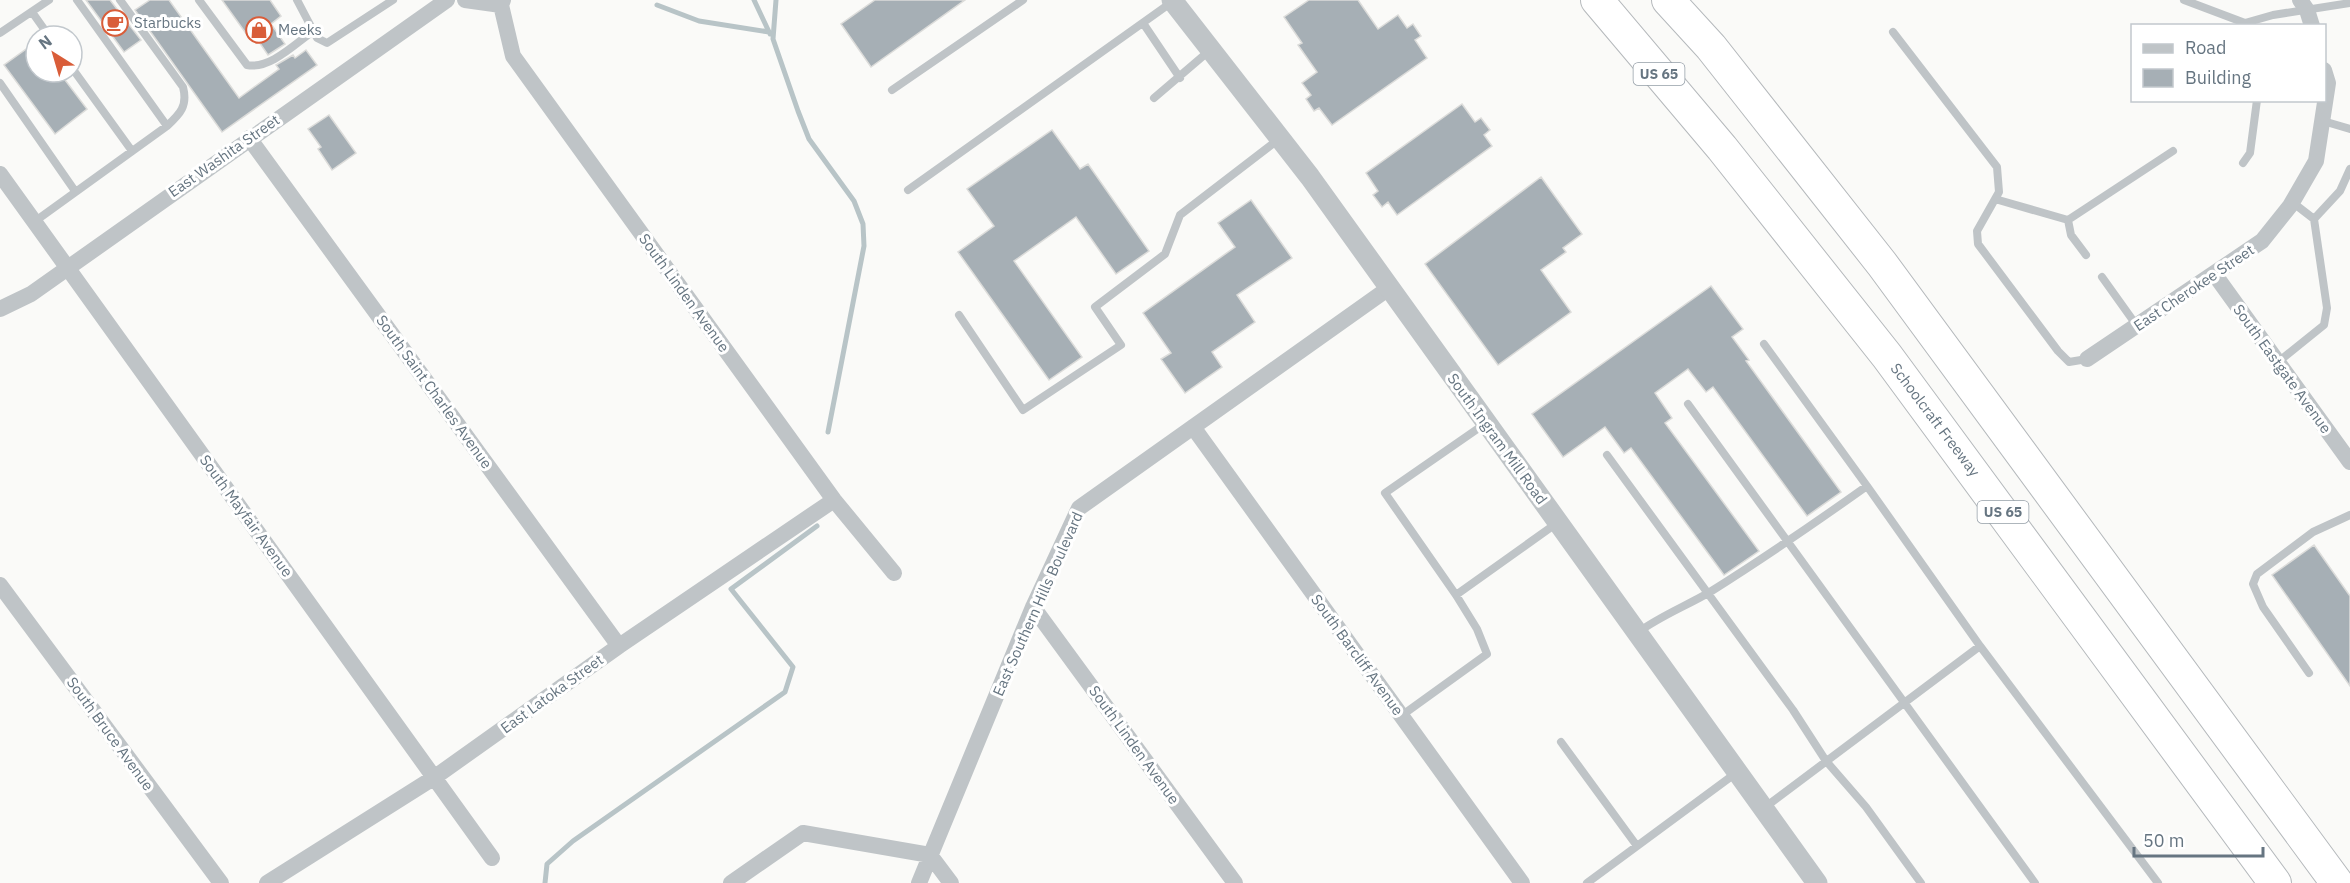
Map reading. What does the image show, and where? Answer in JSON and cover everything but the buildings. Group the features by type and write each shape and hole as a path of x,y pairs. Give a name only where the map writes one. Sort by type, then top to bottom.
{"highway":[{"path":"1574,0 1722,148"},
{"name":"Schoolcraft Freeway","path":"1597,0 1722,148 1894,365 2275,883"},
{"name":"US 65","path":"1668,0 1711,47 1915,308 2337,883"},
{"path":"1677,0 1711,47"}],"street":[{"name":"East Washita Street","path":"0,309 31,294 66,267 447,0"},
{"path":"465,0 502,3"},
{"name":"South Ingram Mill Road","path":"1172,1 1279,139 1389,288 1764,809 1811,881"},
{"name":"South Linden Avenue","path":"502,3 513,56 834,500 894,573"},
{"name":"East Cherokee Street","path":"2326,74 2328,83 2326,98"},
{"name":"East Cherokee Street","path":"2087,359 2215,275 2262,241 2292,202 2316,161 2326,102"},
{"name":"South Saint Charles Avenue","path":"249,138 619,646"},
{"name":"South Mayfair Avenue","path":"0,174 492,858"},
{"name":"South Eastgate Avenue","path":"2215,275 2350,462"},
{"name":"East Southern Hills Boulevard","path":"919,883 1033,607 1080,508 1389,288"},
{"name":"South Barcliff Avenue","path":"1193,427 1522,883"},
{"name":"East Latoka Street","path":"267,883 435,777 619,646 834,500"},
{"name":"South Bruce Avenue","path":"0,585 221,883"},
{"name":"South Linden Avenue","path":"1033,607 1235,883"},
{"path":"731,883 803,833 930,855 951,883"}],"lane":[{"path":"0,33 48,0"},
{"path":"77,0 166,126"},
{"path":"34,222 166,126 184,107 186,97 183,87 120,0"},
{"path":"199,0 247,65 255,67 266,63 312,32"},
{"path":"297,0 312,32 321,42 327,43 393,0"},
{"path":"892,90 1023,0"},
{"path":"2184,0 2245,23 2256,23 2350,3"},
{"path":"909,190 1172,1"},
{"path":"32,12 40,24"},
{"path":"1143,23 1180,78"},
{"path":"1893,32 1997,167 1999,192 1977,231 1978,244 2058,351 2069,362 2087,359"},
{"path":"1154,98 1209,51"},
{"path":"0,83 75,191"},
{"path":"84,84 132,151"},
{"path":"2243,163 2250,153 2257,102"},
{"path":"2323,121 2350,129"},
{"path":"959,315 1023,410 1121,345 1095,307 1165,254 1180,215 1279,139"},
{"path":"1995,199 2068,220 2173,151"},
{"path":"2314,219 2340,191 2350,170"},
{"path":"2278,362 2324,324 2327,308 2314,219 2292,202"},
{"path":"2068,220 2071,235 2086,255"},
{"path":"2102,277 2138,326"},
{"path":"1764,344 1980,646 2158,883"},
{"path":"1688,404 2035,883"},
{"path":"1401,716 1487,654 1477,629 1456,595 1384,493 1486,423"},
{"path":"1607,456 1793,710 1826,761 1866,807 1921,883"},
{"path":"1637,633 1660,616 1706,594 1787,543 1867,486"},
{"path":"2309,673 2263,607 2253,584 2257,573 2313,532 2350,515"},
{"path":"1456,595 1558,523"},
{"path":"1764,809 1980,646"},
{"path":"1561,742 1637,846"},
{"path":"1587,883 1737,772"}],"waterway":[{"path":"754,0 770,34"},
{"path":"776,0 773,39 798,111 809,139 854,201 863,224 864,246 828,432"},
{"path":"657,5 699,21 769,32"},
{"path":"545,883 547,864 573,841 785,692 793,667 731,589 817,526"}],"place":[{"name":"Starbucks","path":"115,23"},
{"name":"Meeks","path":"259,30"}]}
